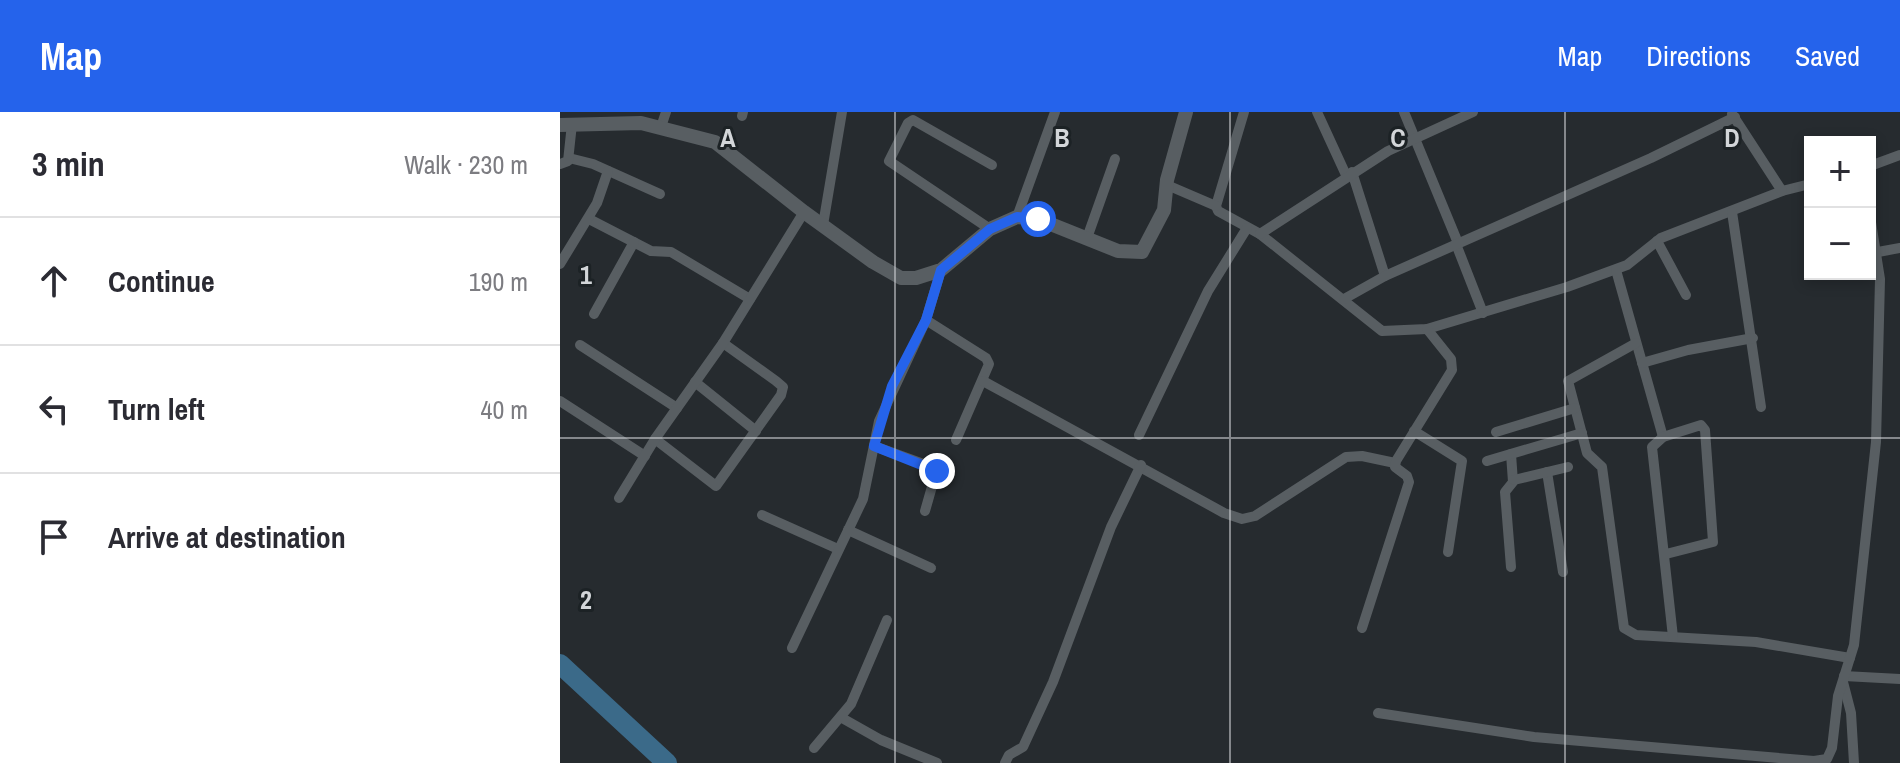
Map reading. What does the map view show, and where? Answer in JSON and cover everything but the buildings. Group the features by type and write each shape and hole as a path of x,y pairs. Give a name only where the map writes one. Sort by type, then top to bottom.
{"street":[{"path":"661,127 666,112"},
{"path":"823,225 842,112"},
{"path":"1017,217 1055,112"},
{"path":"660,194 608,171 565,161 566,125 598,118 661,127 715,142 804,212 873,262 901,278 916,278 941,270 990,229 1017,217 1038,219 1118,251 1142,252 1158,226 1186,112"},
{"path":"1216,206 1244,112"},
{"path":"1317,112 1349,173 1385,276"},
{"path":"1404,112 1483,313"},
{"path":"1260,234 1349,173 1473,112"},
{"path":"1344,299 1385,276 1733,115 1782,191"},
{"path":"990,229 889,161 908,123 913,120 992,165"},
{"path":"1876,164 1900,155"},
{"path":"1087,238 1115,159"},
{"path":"560,264 589,219 608,171"},
{"path":"1167,185 1216,206 1221,213 1260,234 1344,299 1377,330 1427,329 1616,270 1636,259 1657,241 1782,191 1804,186"},
{"path":"619,498 655,439 723,343 804,212"},
{"path":"1732,212 1761,407"},
{"path":"589,219 654,252 671,252 750,299"},
{"path":"1139,435 1208,291 1247,228"},
{"path":"1657,241 1686,295"},
{"path":"594,314 634,242"},
{"path":"1378,713 1534,737 1819,761 1831,753 1836,707 1850,658 1876,442 1880,306 1876,243"},
{"path":"1878,252 1900,248"},
{"path":"792,648 868,482 874,446 892,386 926,320 941,270"},
{"path":"1616,270 1663,437"},
{"path":"926,320 986,358 989,367 956,440"},
{"path":"1395,463 1453,366 1427,329"},
{"path":"1642,363 1688,350 1753,338"},
{"path":"655,439 714,487 756,431 781,395 783,387 723,343"},
{"path":"1636,343 1570,377 1568,384 1588,455 1602,467 1624,628 1636,635 1772,644 1850,658"},
{"path":"580,345 677,408"},
{"path":"983,381 1224,513 1248,519 1346,457 1362,456 1395,463 1409,482 1362,628"},
{"path":"695,382 756,431"},
{"path":"560,401 645,456"},
{"path":"1496,432 1575,408"},
{"path":"1666,554 1711,544 1713,540 1705,428 1699,425 1663,437 1652,447 1673,637"},
{"path":"1414,431 1457,455 1462,461 1448,552"},
{"path":"1487,461 1582,433"},
{"path":"874,446 937,469 925,511"},
{"path":"1511,454 1514,480"},
{"path":"1005,763 1009,755 1023,747 1053,682 1111,527 1141,465"},
{"path":"1511,567 1505,490 1514,480 1568,467"},
{"path":"1547,472 1563,572"},
{"path":"762,515 838,549"},
{"path":"848,530 931,568"},
{"path":"814,748 842,718 859,690 887,620"},
{"path":"1843,679 1900,679"},
{"path":"1843,679 1851,713 1854,763"},
{"path":"842,718 881,740 937,763"}],"waterway":[{"path":"560,664 667,763"}],"route":[{"path":"937,471 874,446 892,386 926,320 941,270 990,229 1017,217 1038,219"}]}
